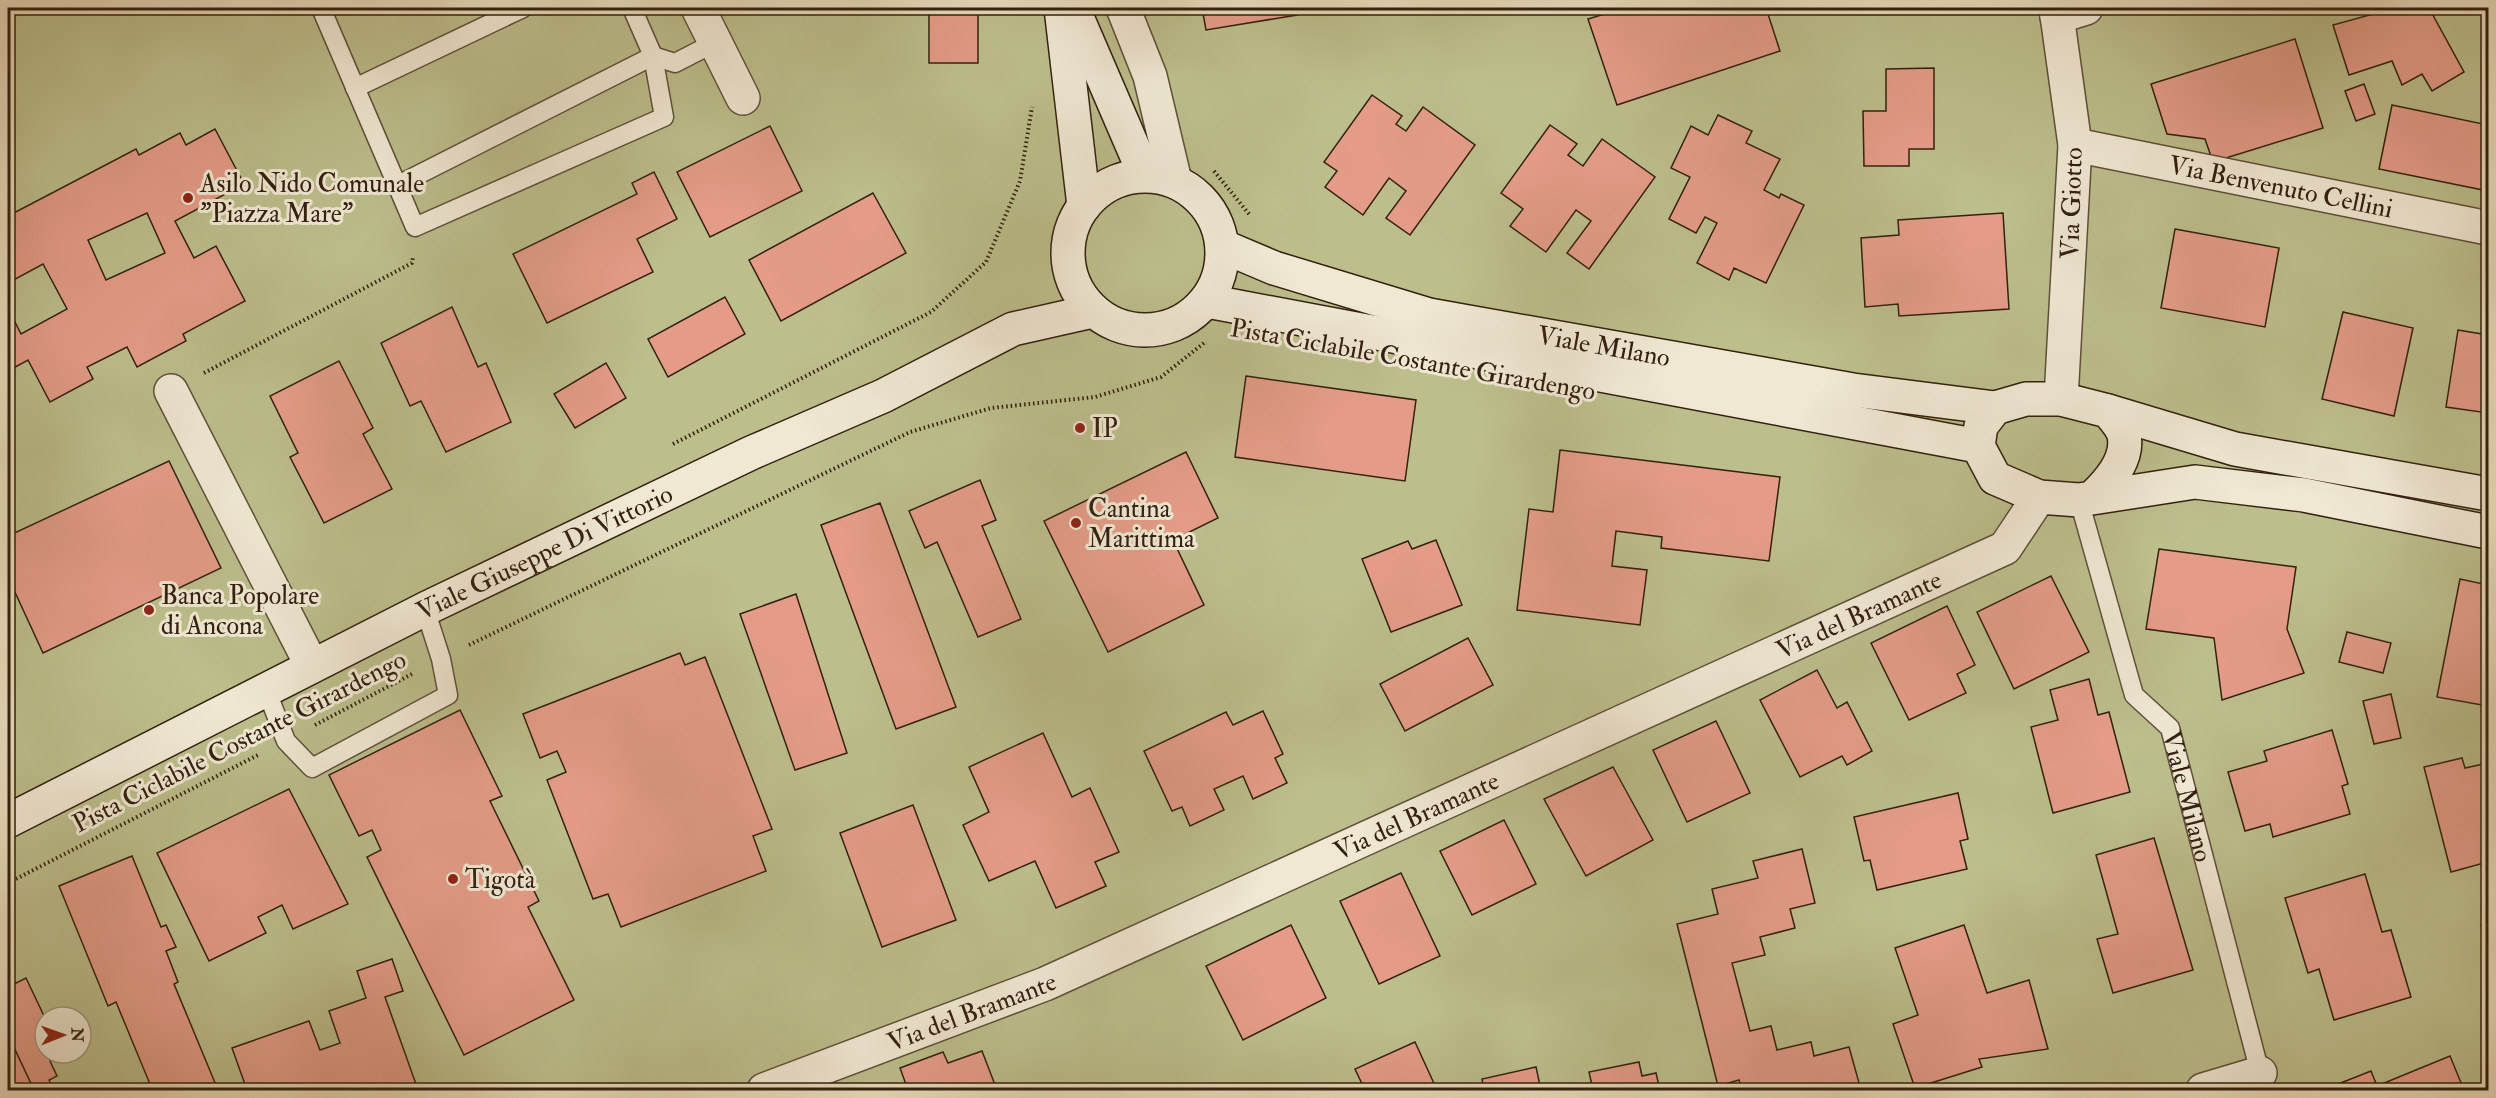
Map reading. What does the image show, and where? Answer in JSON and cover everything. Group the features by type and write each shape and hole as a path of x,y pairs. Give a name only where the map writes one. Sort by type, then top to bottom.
{"street":[{"path":"698,8 743,98"},
{"path":"1061,8 1084,206"},
{"path":"1073,8 1160,178"},
{"path":"1123,8 1150,76 1160,178"},
{"name":"Via Giotto","path":"2061,399 2075,145 2066,11"},
{"name":"Via Benvenuto Cellini","path":"2075,145 2488,228"},
{"path":"1160,178 1193,192 1208,207 1218,225 1222,246 1222,265 1217,284 1206,301 1188,318 1165,328 1139,331 1115,325 1093,311 1079,293 1070,272 1068,249 1073,226 1084,206 1100,190 1122,179 1160,178"},
{"name":"Viale Milano","path":"1222,246 1274,268 1429,315 1854,390 1995,408 2026,399 2061,399 2235,449 2488,494"},
{"name":"Viale Milano","path":"1206,301 1978,446"},
{"name":"Viale Giuseppe Di Vittorio","path":"8,820 425,609 751,453 883,396 1012,329 1093,311"},
{"path":"171,391 312,666"},
{"path":"1995,408 1981,426 1978,446 1995,478 2038,497 2086,499 2195,482 2304,495 2488,532"},
{"path":"2086,499 2112,480 2122,459 2124,434 2108,411"},
{"name":"Via del Bramante","path":"764,1090 1045,984 2005,548 2038,497"},
{"path":"2203,1090 2260,1073"}],"lane":[{"path":"321,8 415,226 664,117 653,56 632,8"},
{"path":"355,88 523,8"},
{"path":"398,185 653,56 675,63 714,43"},
{"name":"Viale Milano","path":"2086,499 2134,695 2170,728 2260,1073"},
{"path":"266,689 286,741 312,768 448,695 441,658 425,609"}],"path":[{"path":"666,447 930,312 986,262 1020,181 1032,104"},
{"path":"171,391 412,262 415,226"},
{"name":"Pista Ciclabile Costante Girardengo","path":"8,883 286,741 441,658 910,432 991,408 1095,398 1161,377 1204,343 1215,345"}],"green space":[{"path":"8,8 2488,8 2488,1090 8,1090"}],"building":[{"path":"929,8 978,8 978,63 929,63"},
{"path":"1202,8 1297,8 1297,15 1206,30"},
{"path":"1624,8 1766,8 1780,51 1617,105 1588,19"},
{"path":"1848,8 1939,8 1848,13"},
{"path":"2395,8 2429,8 2464,72 2432,91 2422,74 2402,85 2392,61 2349,75 2333,25"},
{"path":"2295,39 2323,128 2213,162 2205,139 2167,134 2151,84"},
{"path":"1934,68 1934,149 1909,149 1909,166 1864,166 1863,111 1886,111 1886,69"},
{"path":"2364,84 2375,114 2356,121 2345,91"},
{"path":"1372,95 1402,116 1396,124 1406,131 1423,107 1475,145 1410,235 1386,218 1406,191 1389,178 1363,215 1325,187 1337,171 1324,162"},
{"path":"2392,105 2488,125 2488,191 2379,169"},
{"path":"1718,115 1752,131 1746,143 1780,159 1764,190 1779,198 1781,194 1804,205 1766,283 1734,268 1729,280 1697,263 1717,223 1705,217 1696,233 1669,219 1690,177 1671,168 1691,126 1708,135"},
{"path":"1550,125 1577,144 1568,155 1583,166 1602,139 1655,177 1589,269 1567,253 1591,221 1576,210 1546,252 1510,226 1523,209 1501,193"},
{"path":"770,126 802,191 710,237 677,172"},
{"path":"215,129 244,184 175,221 194,258 216,246 245,301 183,334 186,341 137,367 127,347 87,367 93,379 50,402 28,360 8,371 8,308 21,334 67,309 43,264 8,283 8,216 136,149 139,155 180,133 186,145","holes":["147,213 165,253 106,280 88,240"]},
{"path":"654,172 677,219 637,239 653,272 547,323 513,254 637,194 632,183"},
{"path":"873,193 906,253 781,321 749,260"},
{"path":"2003,213 2009,309 1899,316 1898,304 1865,307 1861,238 1899,235 1898,220"},
{"path":"2175,229 2279,248 2265,327 2161,308"},
{"path":"725,297 745,334 668,377 648,339"},
{"path":"452,307 478,367 486,363 511,422 446,452 421,401 410,406 381,343"},
{"path":"2343,312 2413,328 2394,416 2322,399"},
{"path":"2458,330 2488,335 2488,413 2446,407"},
{"path":"339,361 373,428 363,434 392,489 324,523 290,457 298,453 270,396"},
{"path":"606,363 626,398 575,428 554,394"},
{"path":"1246,376 1416,400 1405,481 1235,457"},
{"path":"8,383 14,396 8,399"},
{"path":"1560,450 1780,477 1769,561 1661,548 1662,537 1616,531 1612,566 1647,570 1640,625 1517,610 1529,509 1553,512"},
{"path":"1186,452 1218,518 1173,540 1204,605 1108,652 1044,521"},
{"path":"169,461 221,568 43,653 8,577 8,536"},
{"path":"980,480 996,520 982,526 1021,619 978,637 937,542 925,548 909,511"},
{"path":"880,503 956,707 896,729 821,525"},
{"path":"1436,540 1462,605 1391,632 1362,559 1408,541 1412,549"},
{"path":"2159,549 2296,567 2287,629 2304,673 2222,700 2214,638 2146,629"},
{"path":"2051,576 2089,652 2014,689 1977,612"},
{"path":"2460,579 2488,585 2488,706 2437,697"},
{"path":"796,594 847,753 795,770 740,614"},
{"path":"1947,606 1975,665 1957,674 1966,693 1909,720 1871,643"},
{"path":"2347,632 2391,643 2383,673 2339,662"},
{"path":"1468,638 1493,685 1405,731 1380,684"},
{"path":"680,653 685,665 705,657 772,829 753,836 766,871 621,927 608,894 593,899 547,780 566,772 557,751 540,758 523,714"},
{"path":"1817,670 1837,708 1847,702 1872,751 1847,765 1842,756 1800,777 1760,700"},
{"path":"2089,679 2098,715 2109,712 2130,792 2053,813 2031,727 2058,720 2050,690"},
{"path":"2391,694 2401,738 2374,744 2363,701"},
{"name":"Tigotà","path":"460,710 502,796 490,801 539,901 528,907 574,1000 464,1055 367,857 381,850 372,830 359,836 329,775"},
{"path":"1263,711 1283,754 1275,758 1287,783 1253,799 1243,776 1214,789 1224,810 1190,826 1182,807 1172,811 1144,751 1226,712 1233,725"},
{"path":"1716,721 1750,793 1687,822 1653,750"},
{"path":"2332,730 2348,784 2342,786 2350,814 2273,837 2270,824 2245,831 2228,772 2267,761 2264,751"},
{"path":"1043,733 1072,797 1090,788 1119,852 1095,862 1106,886 1056,908 1035,861 989,881 963,825 989,812 969,767"},
{"path":"2462,758 2465,768 2488,763 2488,851 2482,853 2484,863 2451,872 2424,767"},
{"path":"1613,767 1653,840 1586,876 1544,799"},
{"path":"289,789 348,904 293,929 282,905 258,917 266,933 209,961 157,853"},
{"path":"1958,793 1968,839 1960,841 1967,869 1877,890 1870,860 1864,861 1854,817"},
{"path":"913,805 956,920 882,947 840,833"},
{"path":"1504,820 1536,884 1472,915 1440,851"},
{"path":"2154,838 2193,970 2113,993 2097,939 2118,934 2096,855"},
{"path":"1802,849 1815,903 1790,909 1795,928 1760,937 1765,955 1732,963 1750,1031 1771,1026 1777,1050 1811,1042 1814,1056 1849,1047 1861,1090 1742,1090 1739,1080 1718,1086 1677,924 1718,914 1712,889 1758,878 1753,861"},
{"path":"132,856 161,927 166,925 176,947 166,951 178,982 174,984 218,1090 149,1090 152,1089 116,1002 108,1006 59,886"},
{"path":"1401,873 1440,956 1379,984 1340,901"},
{"path":"2365,874 2382,932 2391,930 2411,997 2334,1020 2319,969 2308,973 2285,898"},
{"path":"2488,922 2488,945 2481,925"},
{"path":"1291,925 1326,998 1243,1040 1206,966"},
{"path":"1964,925 1987,993 2029,980 2048,1049 1979,1059 1982,1067 1915,1088 1893,1024 1918,1015 1895,948"},
{"path":"392,959 403,991 385,997 417,1087 406,1090 247,1090 232,1048 309,1021 320,1050 340,1043 329,1011 366,998 357,971"},
{"path":"26,978 39,1005 33,1005 33,1065 52,1065 57,1076 49,1080 54,1090 34,1090 8,1035 8,987"},
{"path":"8,1035 34,1090 8,1090"},
{"path":"1415,1042 1437,1090 1365,1090 1355,1069"},
{"path":"982,1051 997,1090 908,1090 900,1068 943,1052 948,1063"},
{"path":"2450,1056 2464,1090 2323,1090 2371,1071 2377,1086"},
{"path":"1639,1062 1642,1076 1656,1073 1660,1090 1593,1090 1589,1072"},
{"path":"1536,1067 1541,1090 1484,1090 1482,1079"},
{"path":"1339,1085 1340,1090 1324,1090"}],"place":[{"name":"Asilo Nido Comunale \"Piazza Mare\"","path":"188,198"},
{"name":"IP","path":"1080,428"},
{"name":"Cantina Marittima","path":"1076,523"},
{"name":"Banca Popolare di Ancona","path":"149,610"},
{"name":"Tigotà","path":"453,879"}]}
